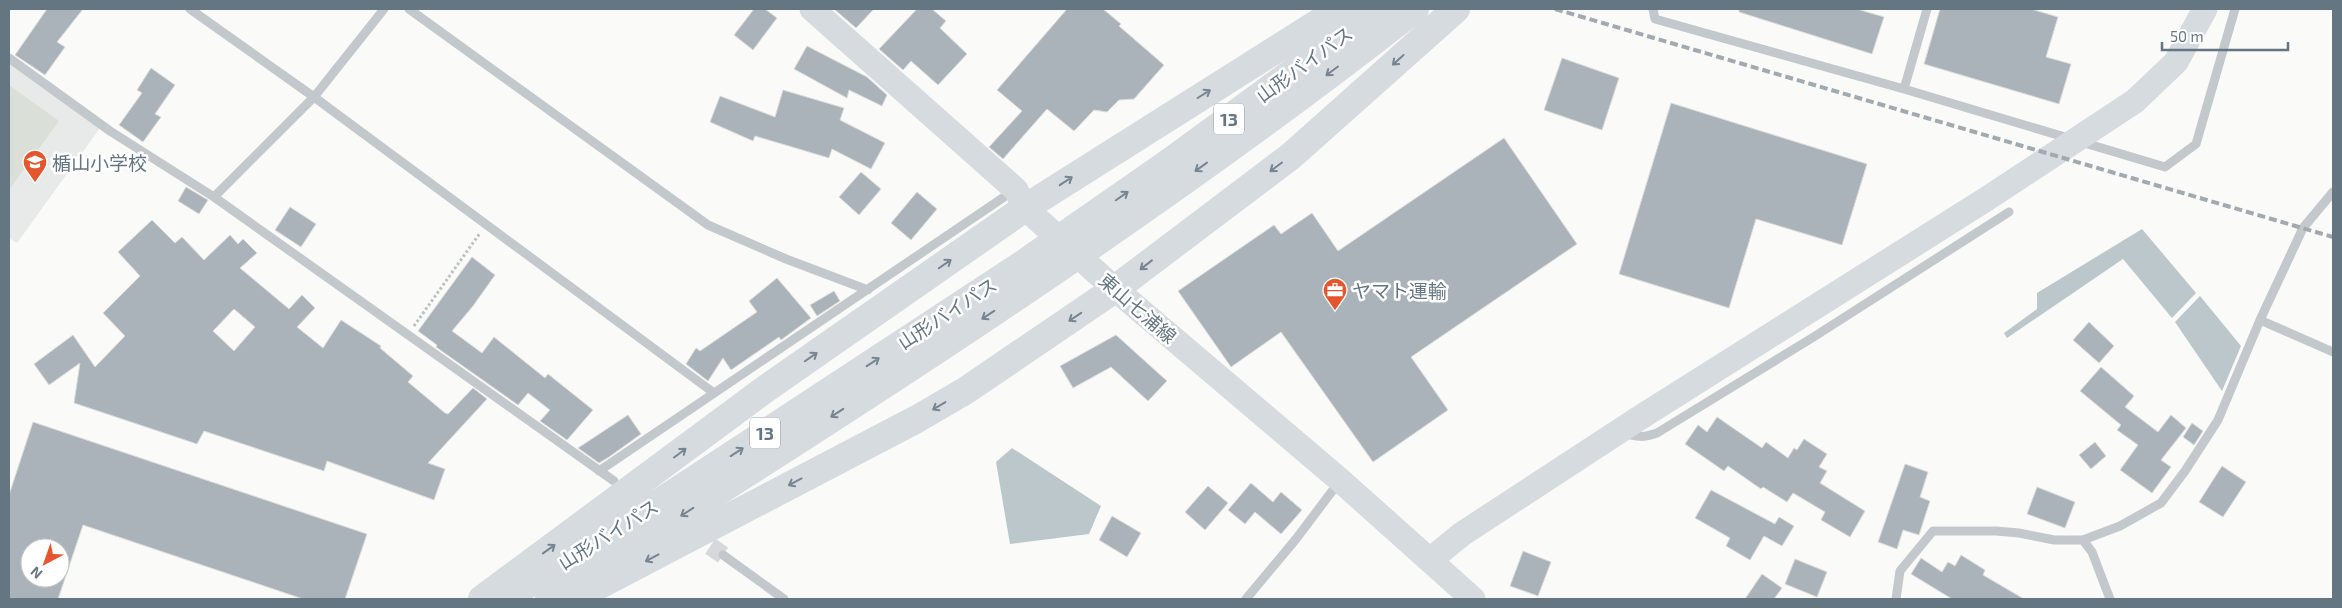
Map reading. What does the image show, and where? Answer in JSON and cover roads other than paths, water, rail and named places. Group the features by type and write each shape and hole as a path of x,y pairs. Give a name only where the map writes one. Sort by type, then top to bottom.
{"highway":[{"path":"482,599 1020,199 1340,9"},
{"path":"573,599 917,419 965,391 1115,289 1291,156 1456,9"},
{"name":"山形バイパス","path":"549,599 1026,276 1082,224 1392,13"},
{"name":"山形バイパス","path":"504,599 1026,276 1114,229 1269,118 1392,13"}],"street":[{"name":"東山七浦線","path":"812,9 1020,199 1115,289 1341,481 1473,599"},
{"path":"1430,560 1462,534 1641,417 1988,198 2136,101 2176,62 2205,9"}],"lane":[{"path":"190,9 314,97 714,393"},
{"path":"214,197 314,97 384,9"},
{"path":"409,9 708,224 786,259 868,290"},
{"path":"1653,9 1655,19 1904,89 2165,167 2196,144 2234,9"},
{"path":"1904,89 1927,9"},
{"path":"9,58 110,131 214,197 614,481"},
{"path":"1896,599 1900,571 1933,531 1996,531 2019,533 2054,540 2083,540 2120,526 2161,503 2185,471 2218,420 2260,320 2303,228 2333,192"},
{"path":"599,471 868,290 1020,199"},
{"path":"1618,432 1636,437 1647,437 1657,434 2009,212"},
{"path":"2260,320 2333,352"},
{"path":"1246,599 1341,481"},
{"path":"2083,540 2092,552 2110,599"},
{"path":"723,554 784,599"}],"tunnel":[{"path":"688,531 723,555"}],"railway":[{"path":"1555,9 2333,237"}],"place":[{"name":"楯山小学校","path":"35,183"},
{"name":"ヤマト運輸","path":"1335,311"}]}
